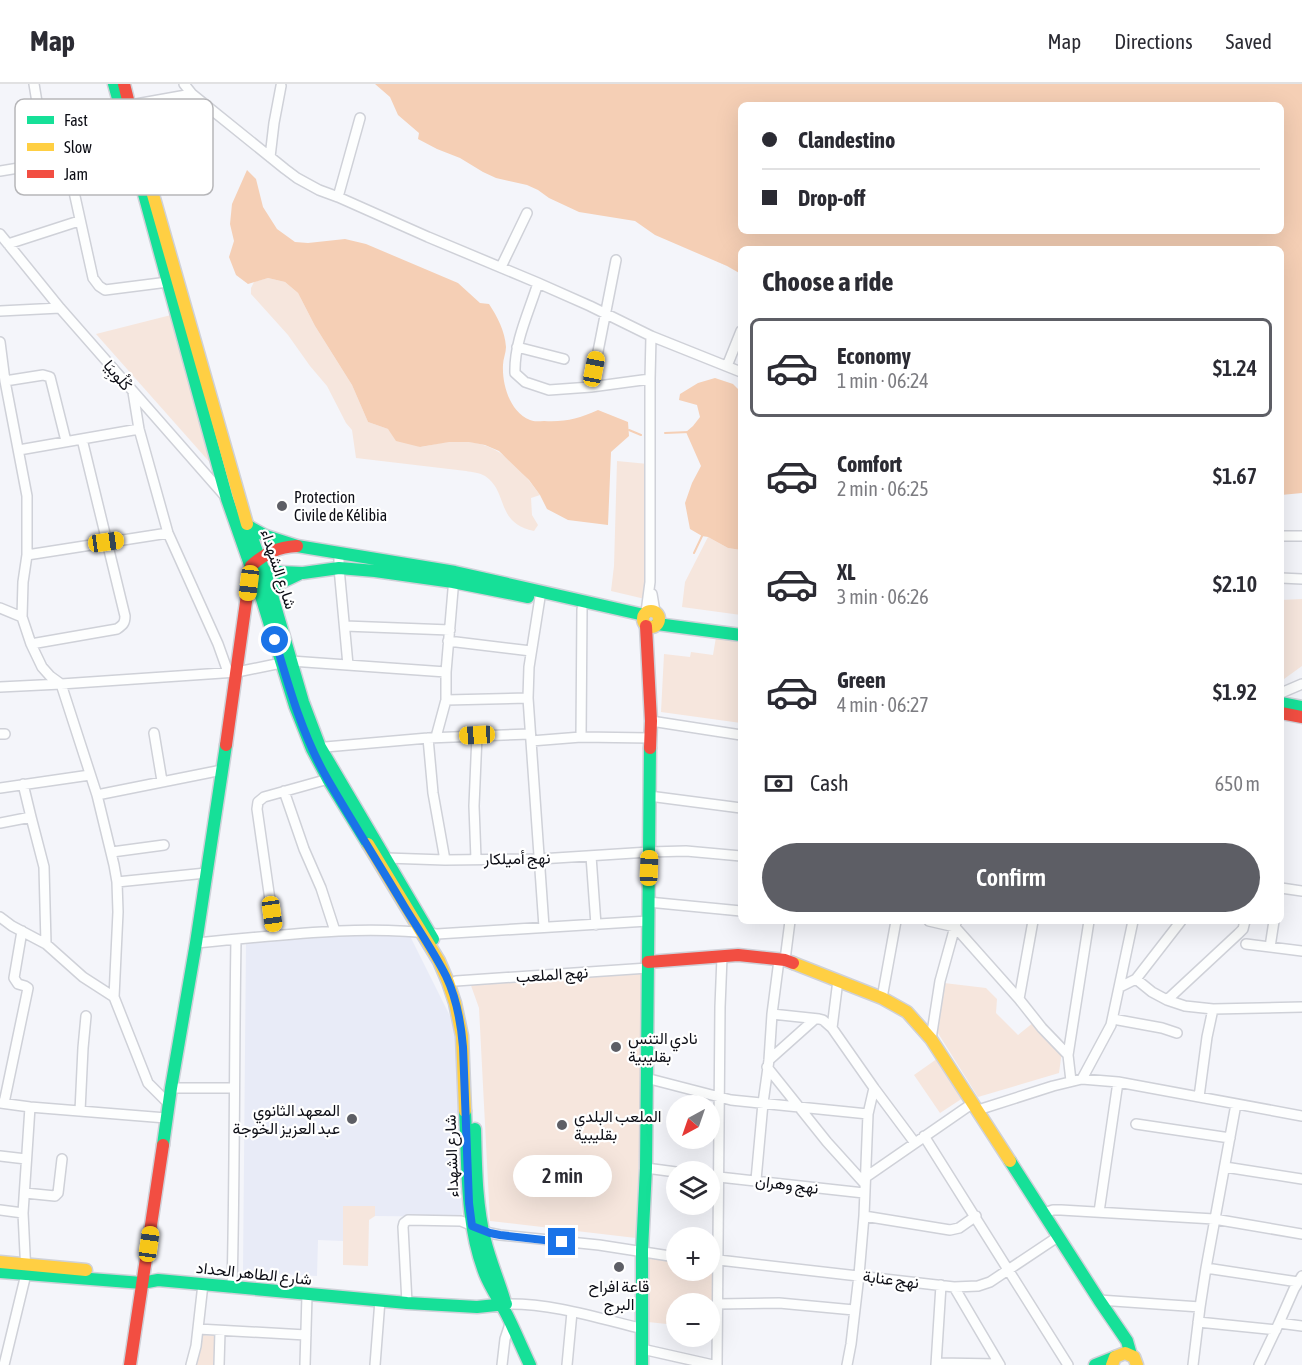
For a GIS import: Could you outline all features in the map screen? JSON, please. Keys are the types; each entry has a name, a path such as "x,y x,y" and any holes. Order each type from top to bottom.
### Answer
{"street":[{"path":"34,84 36,99"},
{"name":"شارع الشهداء","path":"114,84 122,99"},
{"name":"شارع الشهداء","path":"124,84 125,99"},
{"path":"184,84 198,99"},
{"path":"270,157 281,86"},
{"path":"164,99 192,94"},
{"path":"213,111 297,178 319,190 538,283 651,336 738,371"},
{"path":"338,197 360,118"},
{"path":"0,171 15,168"},
{"path":"74,195 93,278 99,286 105,290 168,282"},
{"name":"شارع الشهداء","path":"147,195 168,282 227,499 272,596 286,661"},
{"name":"شارع الشهداء","path":"150,195 248,526 257,567 292,681 295,706 332,778 456,981 463,1013 469,1203 477,1228 475,1244 483,1266 530,1365"},
{"path":"501,267 527,213"},
{"path":"8,244 79,221"},
{"name":"كْلُوبِيَا","path":"0,234 133,392 227,499 242,510"},
{"path":"591,387 616,260"},
{"path":"538,283 514,360 515,373 525,382 549,390 650,379"},
{"path":"0,311 60,308"},
{"path":"642,1365 651,721 648,657 651,619 651,336"},
{"path":"727,366 738,338"},
{"path":"0,342 1,367 27,496 27,555 23,582 22,617 42,667 61,684 97,795 112,852 117,882 118,912 114,998 148,1083 169,1104"},
{"path":"517,347 564,359"},
{"path":"5,381 43,375 50,377 66,441"},
{"path":"133,392 138,429 168,533 232,672"},
{"path":"19,450 138,429"},
{"path":"31,644 123,625 125,616 82,439"},
{"path":"248,526 266,536 297,546 651,619"},
{"path":"27,555 168,533"},
{"path":"1284,536 1302,536"},
{"path":"130,1365 166,1118 196,943 222,770 232,672 257,567 281,548 297,546"},
{"path":"339,554 348,665"},
{"path":"257,567 303,573 339,568 454,577"},
{"path":"272,596 276,585 303,573"},
{"path":"445,860 433,794 432,737 446,700 448,641 454,577"},
{"path":"1284,578 1302,579"},
{"path":"541,595 582,609 738,634"},
{"path":"541,595 531,651 528,698 544,927"},
{"path":"0,608 22,617"},
{"path":"581,737 582,609"},
{"path":"345,626 450,630"},
{"path":"722,630 738,629"},
{"path":"448,641 531,651"},
{"path":"0,687 232,672 286,661 446,672"},
{"path":"1284,692 1301,684"},
{"path":"1301,684 1298,695 1301,710"},
{"path":"446,700 528,698"},
{"path":"1284,704 1301,710"},
{"path":"1284,713 1301,710"},
{"path":"651,721 738,735"},
{"path":"154,733 162,781"},
{"path":"316,748 477,735 650,738"},
{"path":"476,859 474,806 477,735"},
{"path":"97,795 222,770"},
{"path":"0,788 90,775"},
{"path":"274,935 257,809 258,802 260,799 284,791 332,778"},
{"name":"شارع الشهداء","path":"332,778 386,858 463,1013"},
{"path":"23,784 44,867 46,944"},
{"path":"284,791 335,931"},
{"path":"649,796 738,808"},
{"path":"0,823 31,817"},
{"path":"112,852 164,845"},
{"name":"نهج أميلكار","path":"386,858 540,859 686,851 738,856"},
{"path":"591,856 597,925"},
{"path":"117,882 206,873"},
{"path":"1284,888 1302,891"},
{"path":"648,902 738,911"},
{"path":"1,918 46,944 83,977 114,998"},
{"path":"196,943 335,931 445,933 648,921"},
{"path":"756,1180 772,1014 789,924"},
{"path":"882,998 895,924"},
{"path":"931,1039 940,981 956,924"},
{"path":"956,924 1041,1029 1068,1055"},
{"path":"1019,999 1032,924"},
{"path":"1071,1081 1068,1055 1089,924"},
{"path":"1082,1079 1113,1019 1132,924"},
{"path":"1120,987 1136,979 1179,924"},
{"path":"1167,1000 1239,934 1244,924"},
{"path":"1270,947 1274,924"},
{"path":"22,931 14,978 18,984 27,988 27,993 2,1103 166,1118"},
{"path":"232,1288 236,1137 234,1088 236,940"},
{"path":"1246,944 1302,951"},
{"path":"648,965 738,955 782,960 882,998 907,1012 931,1039 976,1106 1127,1341 1136,1362"},
{"path":"720,1095 722,957"},
{"name":"نهج الملعب","path":"456,981 648,965"},
{"path":"1136,979 1152,992 1176,1004 1213,1009 1302,1007"},
{"path":"832,1028 838,981"},
{"path":"1199,1097 1213,1009"},
{"path":"772,1014 824,1020 915,1143"},
{"path":"80,1111 86,1016"},
{"path":"768,1063 815,1019"},
{"path":"1113,1019 1177,1033"},
{"path":"768,1063 827,1142 865,1185"},
{"path":"646,1077 709,1095"},
{"path":"865,1185 924,1136 976,1106 1082,1079 1118,1082 1302,1116"},
{"path":"1099,1212 1118,1082"},
{"path":"171,1088 234,1088"},
{"path":"847,1365 864,1216 868,1114 874,1088"},
{"path":"720,1098 868,1114"},
{"path":"1193,1365 1214,1219 1236,1104"},
{"path":"4,1365 26,1269 23,1213 30,1107"},
{"path":"1136,1124 1230,1138"},
{"path":"924,1136 1068,1365"},
{"path":"0,1156 26,1159"},
{"path":"25,1194 55,1196 58,1193 62,1159"},
{"path":"1225,1167 1302,1179"},
{"path":"646,1168 666,1171"},
{"name":"نهج وهران","path":"720,1177 865,1185"},
{"path":"0,1210 23,1213"},
{"path":"1044,1213 1061,1210 1214,1219 1302,1234"},
{"path":"864,1216 950,1230 959,1228 976,1216"},
{"path":"407,1303 404,1223 408,1220 461,1221 500,1235 642,1250 666,1255"},
{"name":"نهج عنابة","path":"720,1261 954,1287 985,1285 1059,1236"},
{"path":"0,1262 26,1269"},
{"path":"1206,1268 1300,1279 1259,1365"},
{"name":"شارع الطاهر الحداد","path":"0,1272 26,1269 505,1311"},
{"path":"191,1365 203,1284"},
{"path":"941,1285 936,1364 1000,1364"},
{"path":"954,1287 1000,1364"},
{"path":"305,1365 307,1294"},
{"path":"375,1365 380,1300"},
{"path":"1099,1300 1200,1307"},
{"path":"720,1304 779,1303 854,1310"},
{"path":"502,1365 505,1311 525,1305 573,1312 643,1329"},
{"path":"567,1365 573,1312"},
{"path":"1198,1322 1278,1327 1302,1326"},
{"path":"198,1329 306,1335"},
{"path":"1115,1359 1118,1329"},
{"path":"219,1365 220,1331"},
{"path":"642,1349 715,1365 716,1347"},
{"path":"1095,1365 1115,1359 1125,1353 1136,1362"}],"shaded area":[{"path":"375,84 1302,84 1302,493 1284,495 1284,246 738,246 738,272 655,235 635,221 579,212 527,185 496,178 483,172 460,158 418,139 419,133 398,115 390,97"},
{"path":"247,170 256,179 263,207 277,229 295,242 345,239 366,244 458,283 480,303 489,304 504,335 506,349 503,373 506,389 512,404 523,416 533,421 559,421 578,418 598,410 628,422 629,436 611,452 608,525 568,520 547,509 529,480 499,451 469,442 449,442 420,447 396,441 388,429 368,422 352,385 315,326 298,293 285,282 268,278 248,284 236,275 229,257 234,241 230,224 232,204"},
{"path":"268,278 285,282 298,293 315,326 352,385 368,422 388,429 420,447 463,441 477,443 501,454 512,462 540,495 531,498 532,515 538,525 534,531 513,521 497,490 483,475 356,458 352,430 327,386 288,335 251,294 254,282"},
{"path":"175,314 221,475 96,334"},
{"path":"715,378 733,384 738,389 738,550 728,548 690,529 685,503 701,466 686,432 700,417 697,405 679,400 680,394 698,383"},
{"path":"617,461 648,464 645,599 611,591 614,566"},
{"path":"708,537 728,548 738,550 738,615 682,607 685,582"},
{"path":"1302,599 1302,666 1284,679 1284,600"},
{"path":"716,637 738,641 738,723 661,712 664,654 690,657 691,652 713,655"},
{"name":"المعهد الثانوي عبد العزيز الخوجة","path":"406,928 458,1032 462,1217 375,1216 375,1206 343,1207 343,1241 318,1240 317,1276 243,1272 246,941"},
{"name":"الملعب البلدي بقليبية","path":"645,970 636,1238 490,1221 479,1008 469,980"},
{"path":"944,983 986,988 997,999 996,1013 1018,1035 1034,1022 1062,1051 1059,1073 978,1097 936,1030"},
{"path":"941,1056 966,1096 940,1113 914,1075"},
{"path":"343,1206 375,1206 375,1216 369,1220 368,1266 343,1265"},
{"path":"649,1253 666,1255 666,1281 713,1281 712,1293 666,1293 666,1324 648,1322"},
{"path":"203,1335 219,1336 218,1365 197,1365"}],"waterway":[{"path":"629,430 641,435"},
{"path":"665,433 689,432"},
{"path":"694,553 703,534"}],"traffic: fast":[{"path":"114,84 118,99"},
{"path":"144,195 227,499 261,596 295,706 312,749 368,844"},
{"path":"247,524 269,585 303,702 320,747 433,939"},
{"path":"248,526 266,536 297,546 455,572 644,615"},
{"path":"257,571 303,573 339,568 375,571 453,582 528,597"},
{"path":"272,596 276,585 299,574"},
{"path":"657,624 738,635"},
{"path":"1284,704 1302,707"},
{"path":"163,1145 226,745"},
{"path":"642,1365 650,748"},
{"path":"465,1111 471,1215 479,1255 487,1279 530,1365"},
{"path":"475,1129 477,1185 482,1226 489,1256 505,1302"},
{"path":"1010,1161 1127,1341 1131,1355"},
{"path":"0,1272 142,1283 158,1280 407,1303 477,1307 506,1304"},
{"path":"1095,1365 1115,1357"}],"traffic: slow":[{"path":"153,195 247,524"},
{"path":"651,611 657,613 659,619 657,625 651,627 645,625 643,619 645,613 651,611"},
{"path":"368,844 439,961 448,982 462,1036 465,1111"},
{"path":"793,963 882,998 907,1012 931,1039 1010,1161"},
{"path":"0,1262 86,1270"},
{"path":"1112,1365 1115,1357 1125,1353 1134,1357 1137,1365"}],"traffic: jam":[{"path":"124,84 128,99"},
{"path":"226,745 251,566 272,551 297,546"},
{"path":"646,626 651,721 650,748"},
{"path":"1284,714 1302,717"},
{"path":"648,962 738,955 785,960 793,963"},
{"path":"130,1365 163,1145"}],"place":[{"name":"Protection Civile de Kélibia","path":"282,506"},
{"name":"نادي التنس بقليبية","path":"616,1047"},
{"name":"المعهد الثانوي عبد العزيز الخوجة","path":"352,1119"},
{"name":"الملعب البلدي بقليبية","path":"562,1125"},
{"name":"قاعة افراح البرج","path":"619,1267"}],"route":[{"path":"275,640 295,706 317,760 438,961 454,996 461,1024 463,1047 469,1203 472,1226 500,1235 562,1242"}]}
